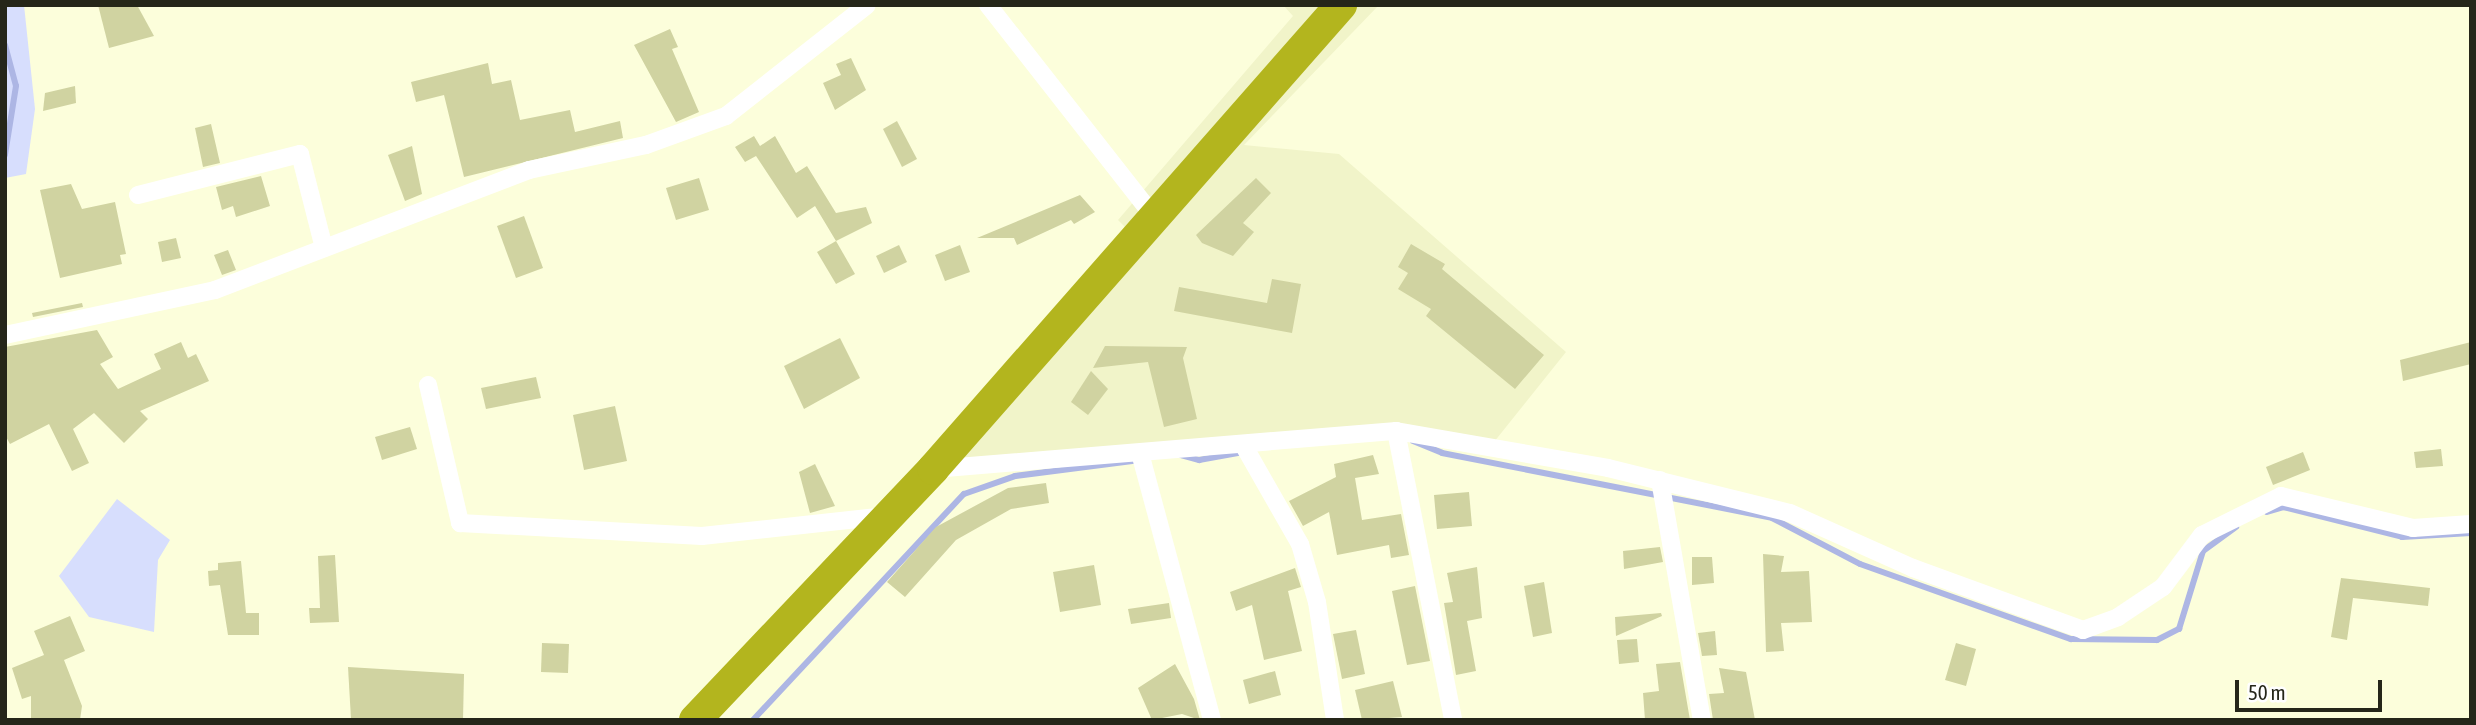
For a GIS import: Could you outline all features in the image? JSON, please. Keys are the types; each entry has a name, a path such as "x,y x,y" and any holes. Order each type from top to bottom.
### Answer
{"highway":[{"path":"695,720 885,516 933,469 1152,215 1341,5"}],"street":[{"path":"5,335 215,289 529,170 646,145 726,116 867,5"},
{"path":"988,5 1152,215"},
{"path":"138,195 300,154 324,248"},
{"path":"428,385 460,523 702,536 885,516"},
{"path":"933,469 1244,446 1396,431 1660,480 1790,513 1913,568 2083,630 2118,617 2163,587 2202,535 2281,496 2413,528 2471,524"},
{"path":"1396,431 1453,720"},
{"path":"1244,446 1300,544 1317,602 1335,720"},
{"path":"1140,453 1212,720"},
{"path":"1660,480 1702,720"}],"shaded area":[{"path":"5,5 24,5 35,109 26,174 5,178"},
{"path":"1283,5 1379,5 1244,145 1339,154 1566,352 1490,447 1440,435 925,463 1128,230 1118,220 1293,16"},
{"path":"117,499 170,540 158,560 154,632 89,617 59,576"}],"building":[{"path":"98,5 137,5 154,36 109,48"},
{"path":"670,29 678,47 672,49 699,112 676,122 634,45"},
{"path":"851,58 866,90 835,110 823,83 841,75 836,64"},
{"path":"488,63 492,84 511,80 520,120 570,110 575,132 620,121 623,138 464,177 444,95 416,102 411,82"},
{"path":"75,86 76,103 43,111 45,93"},
{"path":"897,121 917,159 902,167 883,129"},
{"path":"211,124 220,163 203,167 195,128"},
{"path":"754,136 760,146 775,136 796,173 807,166 836,213 866,207 872,223 836,241 815,206 797,218 756,156 745,162 735,147"},
{"path":"412,146 422,194 405,201 388,155"},
{"path":"261,176 270,206 236,217 233,206 222,210 216,187"},
{"path":"699,178 709,210 676,220 666,188"},
{"path":"1256,178 1271,193 1243,223 1254,232 1233,256 1202,243 1196,235"},
{"path":"71,184 82,209 115,202 126,254 120,255 122,264 60,278 40,190"},
{"path":"1080,195 1095,212 1074,224 1071,220 1017,245 1014,238 977,238"},
{"path":"524,216 543,268 516,278 497,226"},
{"path":"176,238 181,258 162,262 158,242"},
{"path":"836,241 855,274 836,284 817,252"},
{"path":"1411,244 1445,264 1442,269 1544,355 1515,389 1426,316 1431,309 1398,289 1408,273 1398,267"},
{"path":"899,245 907,262 884,273 876,256"},
{"path":"960,245 970,272 945,281 935,255"},
{"path":"228,250 236,270 222,275 214,255"},
{"path":"1272,279 1301,284 1292,333 1174,311 1179,287 1267,303"},
{"path":"82,303 83,307 33,317 32,313"},
{"path":"97,330 113,357 100,364 118,389 161,369 154,354 181,342 188,358 196,354 209,381 140,411 148,419 124,443 94,413 73,429 89,463 72,471 49,424 10,444 5,435 5,347"},
{"path":"840,338 860,378 804,409 784,366"},
{"path":"2471,342 2471,364 2403,381 2400,360"},
{"path":"1105,346 1187,347 1183,358 1197,419 1164,427 1148,362 1093,368"},
{"path":"1091,371 1108,389 1088,415 1071,402"},
{"path":"536,377 541,398 486,409 481,388"},
{"path":"615,406 627,461 584,470 573,415"},
{"path":"410,427 417,449 382,460 375,437"},
{"path":"2441,449 2443,466 2416,468 2414,452"},
{"path":"2303,452 2310,470 2273,485 2266,467"},
{"path":"1373,455 1379,474 1355,478 1362,520 1401,514 1409,555 1391,558 1389,545 1337,555 1329,512 1303,526 1289,501 1336,477 1334,464"},
{"path":"815,464 835,506 810,513 799,472"},
{"path":"1046,483 1049,503 1011,509 956,540 905,597 887,582 936,527 1008,488"},
{"path":"1469,492 1472,526 1437,529 1434,495"},
{"path":"1660,547 1663,562 1624,569 1623,551"},
{"path":"1763,554 1784,556 1781,572 1809,571 1812,622 1781,623 1784,651 1766,652"},
{"path":"335,555 339,622 310,623 309,608 320,608 318,556"},
{"path":"1692,557 1712,557 1714,583 1692,585"},
{"path":"241,561 246,613 259,613 259,635 228,635 220,585 209,586 208,571 218,570 218,563"},
{"path":"1094,565 1101,605 1060,612 1053,572"},
{"path":"1477,567 1482,618 1467,621 1476,671 1456,675 1444,603 1453,602 1447,573"},
{"path":"1295,568 1301,587 1288,591 1302,651 1264,660 1252,605 1236,611 1230,592"},
{"path":"2341,578 2430,588 2428,606 2353,598 2347,640 2331,637"},
{"path":"1544,582 1552,633 1533,637 1524,586"},
{"path":"1415,586 1430,661 1407,665 1392,591"},
{"path":"1169,603 1171,618 1131,624 1128,609"},
{"path":"1661,613 1662,616 1616,636 1615,617"},
{"path":"70,616 85,651 64,660 82,706 80,720 31,720 31,696 22,699 12,668 44,655 34,631"},
{"path":"1356,630 1365,674 1342,679 1333,634"},
{"path":"1715,631 1717,655 1702,656 1698,633"},
{"path":"1637,639 1639,662 1619,664 1617,640"},
{"path":"542,643 569,644 568,673 541,672"},
{"path":"1956,643 1976,649 1966,686 1945,680"},
{"path":"1680,662 1690,720 1645,720 1643,693 1659,691 1656,664"},
{"path":"1175,664 1194,699 1200,720 1182,714 1152,720 1138,688"},
{"path":"348,667 464,674 463,720 351,719"},
{"path":"1719,668 1746,672 1755,720 1713,720 1709,694 1724,693"},
{"path":"1275,671 1281,695 1249,704 1243,680"},
{"path":"1393,681 1402,717 1362,720 1355,690"}],"waterway":[{"path":"5,45 16,86 5,155"},
{"path":"1413,441 1442,453 1772,518 1860,564 2071,639 2157,640 2179,629 2203,551 2236,527"},
{"path":"1181,455 1199,460 1243,452"},
{"path":"753,720 964,494 1015,476 1140,460"},
{"path":"2267,512 2283,507 2402,537 2471,533"}]}
